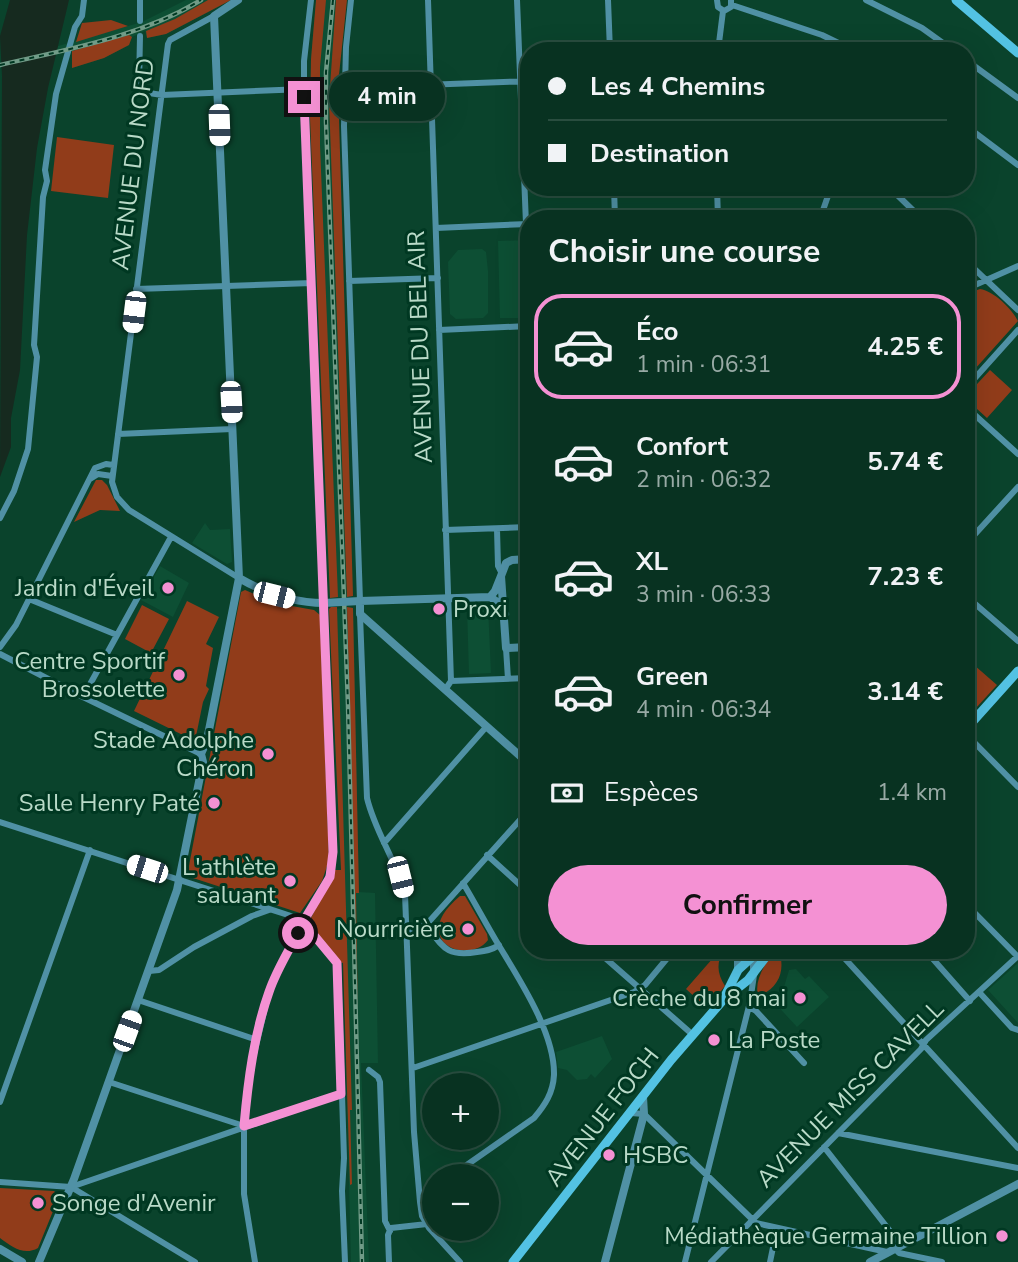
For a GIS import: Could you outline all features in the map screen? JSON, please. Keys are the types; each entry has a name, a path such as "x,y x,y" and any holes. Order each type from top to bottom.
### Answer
{"main road":[{"path":"956,0 967,4 1018,52"},
{"path":"975,721 1018,671"},
{"name":"AVENUE FOCH","path":"724,999 744,959"},
{"name":"AVENUE FOCH","path":"517,1261 693,1035 764,959"}],"street":[{"path":"0,518 14,491 28,449 37,357 34,345 43,197 47,181 45,170 61,73 75,27 82,16 84,0"},
{"path":"140,0 140,20"},
{"name":"AVENUE DU NORD","path":"112,476 170,40 239,0"},
{"path":"255,1262 244,1194 244,1126 257,1040 274,981 303,922 330,877 333,860 304,89 304,61 311,0"},
{"path":"351,0 344,88 367,798 376,827 400,877 405,894 422,1216"},
{"name":"AVENUE DU BEL AIR","path":"428,0 451,681"},
{"path":"517,0 521,42"},
{"path":"608,0 610,42"},
{"path":"715,0 718,8 723,10 729,9 731,2 836,42"},
{"path":"866,0 922,27 942,42"},
{"path":"719,42 723,10"},
{"path":"39,1262 71,1187 180,880 203,762 201,754 207,740 239,578 214,16"},
{"path":"140,36 139,85 149,93 162,95 304,89"},
{"path":"975,67 1018,98"},
{"path":"344,88 520,81"},
{"path":"975,133 1018,164"},
{"path":"899,196 913,210"},
{"path":"436,228 520,224"},
{"path":"975,285 1018,266"},
{"path":"975,270 1018,310"},
{"path":"349,281 438,278"},
{"path":"136,289 312,283"},
{"path":"439,330 520,326"},
{"path":"975,378 1018,330"},
{"path":"975,415 1018,454"},
{"path":"118,434 232,429"},
{"path":"0,647 16,625 95,468 106,464 113,465"},
{"path":"88,480 98,474 112,476 117,497 123,505 239,578 274,595 324,603 490,597 505,614"},
{"path":"975,534 1018,487"},
{"path":"445,530 520,528"},
{"path":"497,529 508,679"},
{"path":"83,697 171,537"},
{"path":"490,597 506,563 520,560"},
{"path":"29,599 117,635"},
{"path":"975,604 1018,641"},
{"path":"360,614 520,756"},
{"path":"506,648 520,647"},
{"path":"0,654 201,754"},
{"path":"445,691 451,681 520,678"},
{"path":"384,843 487,726"},
{"path":"975,741 1018,787"},
{"path":"407,932 426,925 520,820"},
{"path":"0,822 303,922 337,963 345,1262"},
{"path":"0,1102 90,850"},
{"path":"487,855 520,885"},
{"path":"463,883 522,982 541,1025 554,1068 551,1092 545,1105 522,1129 469,1164"},
{"path":"149,971 159,970 194,947 252,916 271,910"},
{"path":"975,913 1018,957"},
{"path":"426,925 446,950 453,954 494,949 499,945"},
{"name":"AVENUE MISS CAVELL","path":"711,1262 923,1045 1018,957"},
{"path":"606,959 693,1035"},
{"path":"413,1068 639,990 666,959"},
{"path":"737,959 736,973 741,986 748,993 750,1004 804,1063"},
{"path":"685,1262 750,1004 754,973 750,959"},
{"path":"845,959 1018,1148"},
{"path":"933,959 970,1001"},
{"path":"979,992 1012,1028 1018,1030"},
{"path":"138,1000 257,1040"},
{"path":"369,1070 380,1082 385,1220 392,1228 389,1262"},
{"path":"109,1082 244,1126"},
{"path":"0,1182 71,1187 341,1094"},
{"path":"605,1262 644,1114 643,1097"},
{"path":"631,1113 644,1114 756,1223 895,1249"},
{"path":"228,1122 230,1132"},
{"path":"838,1133 1018,1168"},
{"path":"824,1147 899,1253 942,1262"},
{"path":"870,1262 1018,1184"},
{"path":"71,1187 195,1262"},
{"path":"392,1228 422,1226"},
{"path":"770,1262 777,1228"},
{"path":"442,1241 460,1262"},
{"path":"0,1249 22,1262"}],"shaded area":[{"path":"10,0 69,0 37,148 27,235 20,370 11,418 11,447 0,477 0,36"},
{"path":"186,0 231,0 166,34 147,38 145,31 132,37 129,45 104,58 72,68 72,51 55,55 58,46 142,22"},
{"path":"208,0 231,0 166,34 147,38 146,31 175,19"},
{"path":"316,0 347,0 338,84 338,133 353,596 330,598 310,118"},
{"path":"316,0 326,0 320,67 320,145 338,597 330,598 310,118"},
{"path":"336,0 347,0 338,84 353,596 347,597 329,101"},
{"path":"111,20 128,26 76,42 82,23"},
{"path":"129,35 132,37 129,45 104,58 72,68 72,51"},
{"path":"57,137 114,145 108,198 51,191"},
{"path":"520,240 520,318 500,318 498,241"},
{"path":"482,249 486,252 488,271 488,313 483,318 456,319 450,314 448,262 458,250"},
{"path":"980,289 991,293 1012,311 1018,321 975,369 975,291"},
{"path":"990,370 1012,390 987,418 975,407 975,386"},
{"path":"96,480 102,480 107,485 120,511 100,510 74,522"},
{"path":"205,523 210,530 230,529 232,562 227,564 192,543"},
{"name":"Jardin d'Éveil","path":"160,566 189,583 173,617 141,600"},
{"name":"Stade Adolphe Chéron","path":"245,590 275,603 314,610 320,615 329,860 322,881 300,913 193,878 188,871 241,592"},
{"name":"Centre Sportif Brossolette","path":"187,601 219,617 206,644 213,648 206,686 209,689 203,702 195,741 134,711"},
{"path":"142,605 169,619 151,653 125,639"},
{"path":"488,606 491,673 469,674 467,607"},
{"path":"331,607 337,607 352,1110 350,1185 343,963 339,962 309,922 335,870 341,870"},
{"path":"347,607 353,608 359,893 356,893 358,1019"},
{"path":"353,608 359,892 375,893 378,1063 361,1063 369,1262 351,1262 331,609"},
{"path":"975,666 997,685 975,707"},
{"path":"460,896 465,896 488,940 479,947 468,950 447,945 440,937 439,926 445,912"},
{"path":"712,959 720,959 719,972 725,986 707,1008 686,989"},
{"path":"769,959 781,959 779,978 771,989 758,996 759,978"},
{"path":"1018,963 1018,1023 988,990"},
{"name":"Crèche du 8 mai","path":"796,969 805,979 809,976 829,997 797,1027 772,1000 784,987 789,970"},
{"path":"602,1036 612,1059 595,1078 591,1074 587,1079 577,1080 567,1070 558,1068 556,1052"},
{"path":"0,1188 54,1191 57,1194 58,1199 38,1248 23,1251 0,1238"}],"railway":[{"path":"0,65 129,33 154,24 201,0"},
{"path":"333,0 326,72 326,122 348,705 362,1262"}],"place":[{"name":"Jardin d'Éveil","path":"168,588"},
{"name":"Proxi","path":"439,609"},
{"name":"Centre Sportif Brossolette","path":"179,675"},
{"name":"Stade Adolphe Chéron","path":"268,754"},
{"name":"Salle Henry Paté","path":"214,803"},
{"name":"L'athlète saluant","path":"290,881"},
{"name":"Nourricière","path":"468,929"},
{"name":"Crèche du 8 mai","path":"800,998"},
{"name":"La Poste","path":"714,1040"},
{"name":"HSBC","path":"609,1155"},
{"name":"Songe d'Avenir","path":"38,1203"},
{"name":"Médiathèque Germaine Tillion","path":"1002,1236"}],"route":[{"path":"298,933 278,970 266,1003 251,1067 244,1126 341,1094 337,963 303,922 330,877 333,852 304,97"}]}
